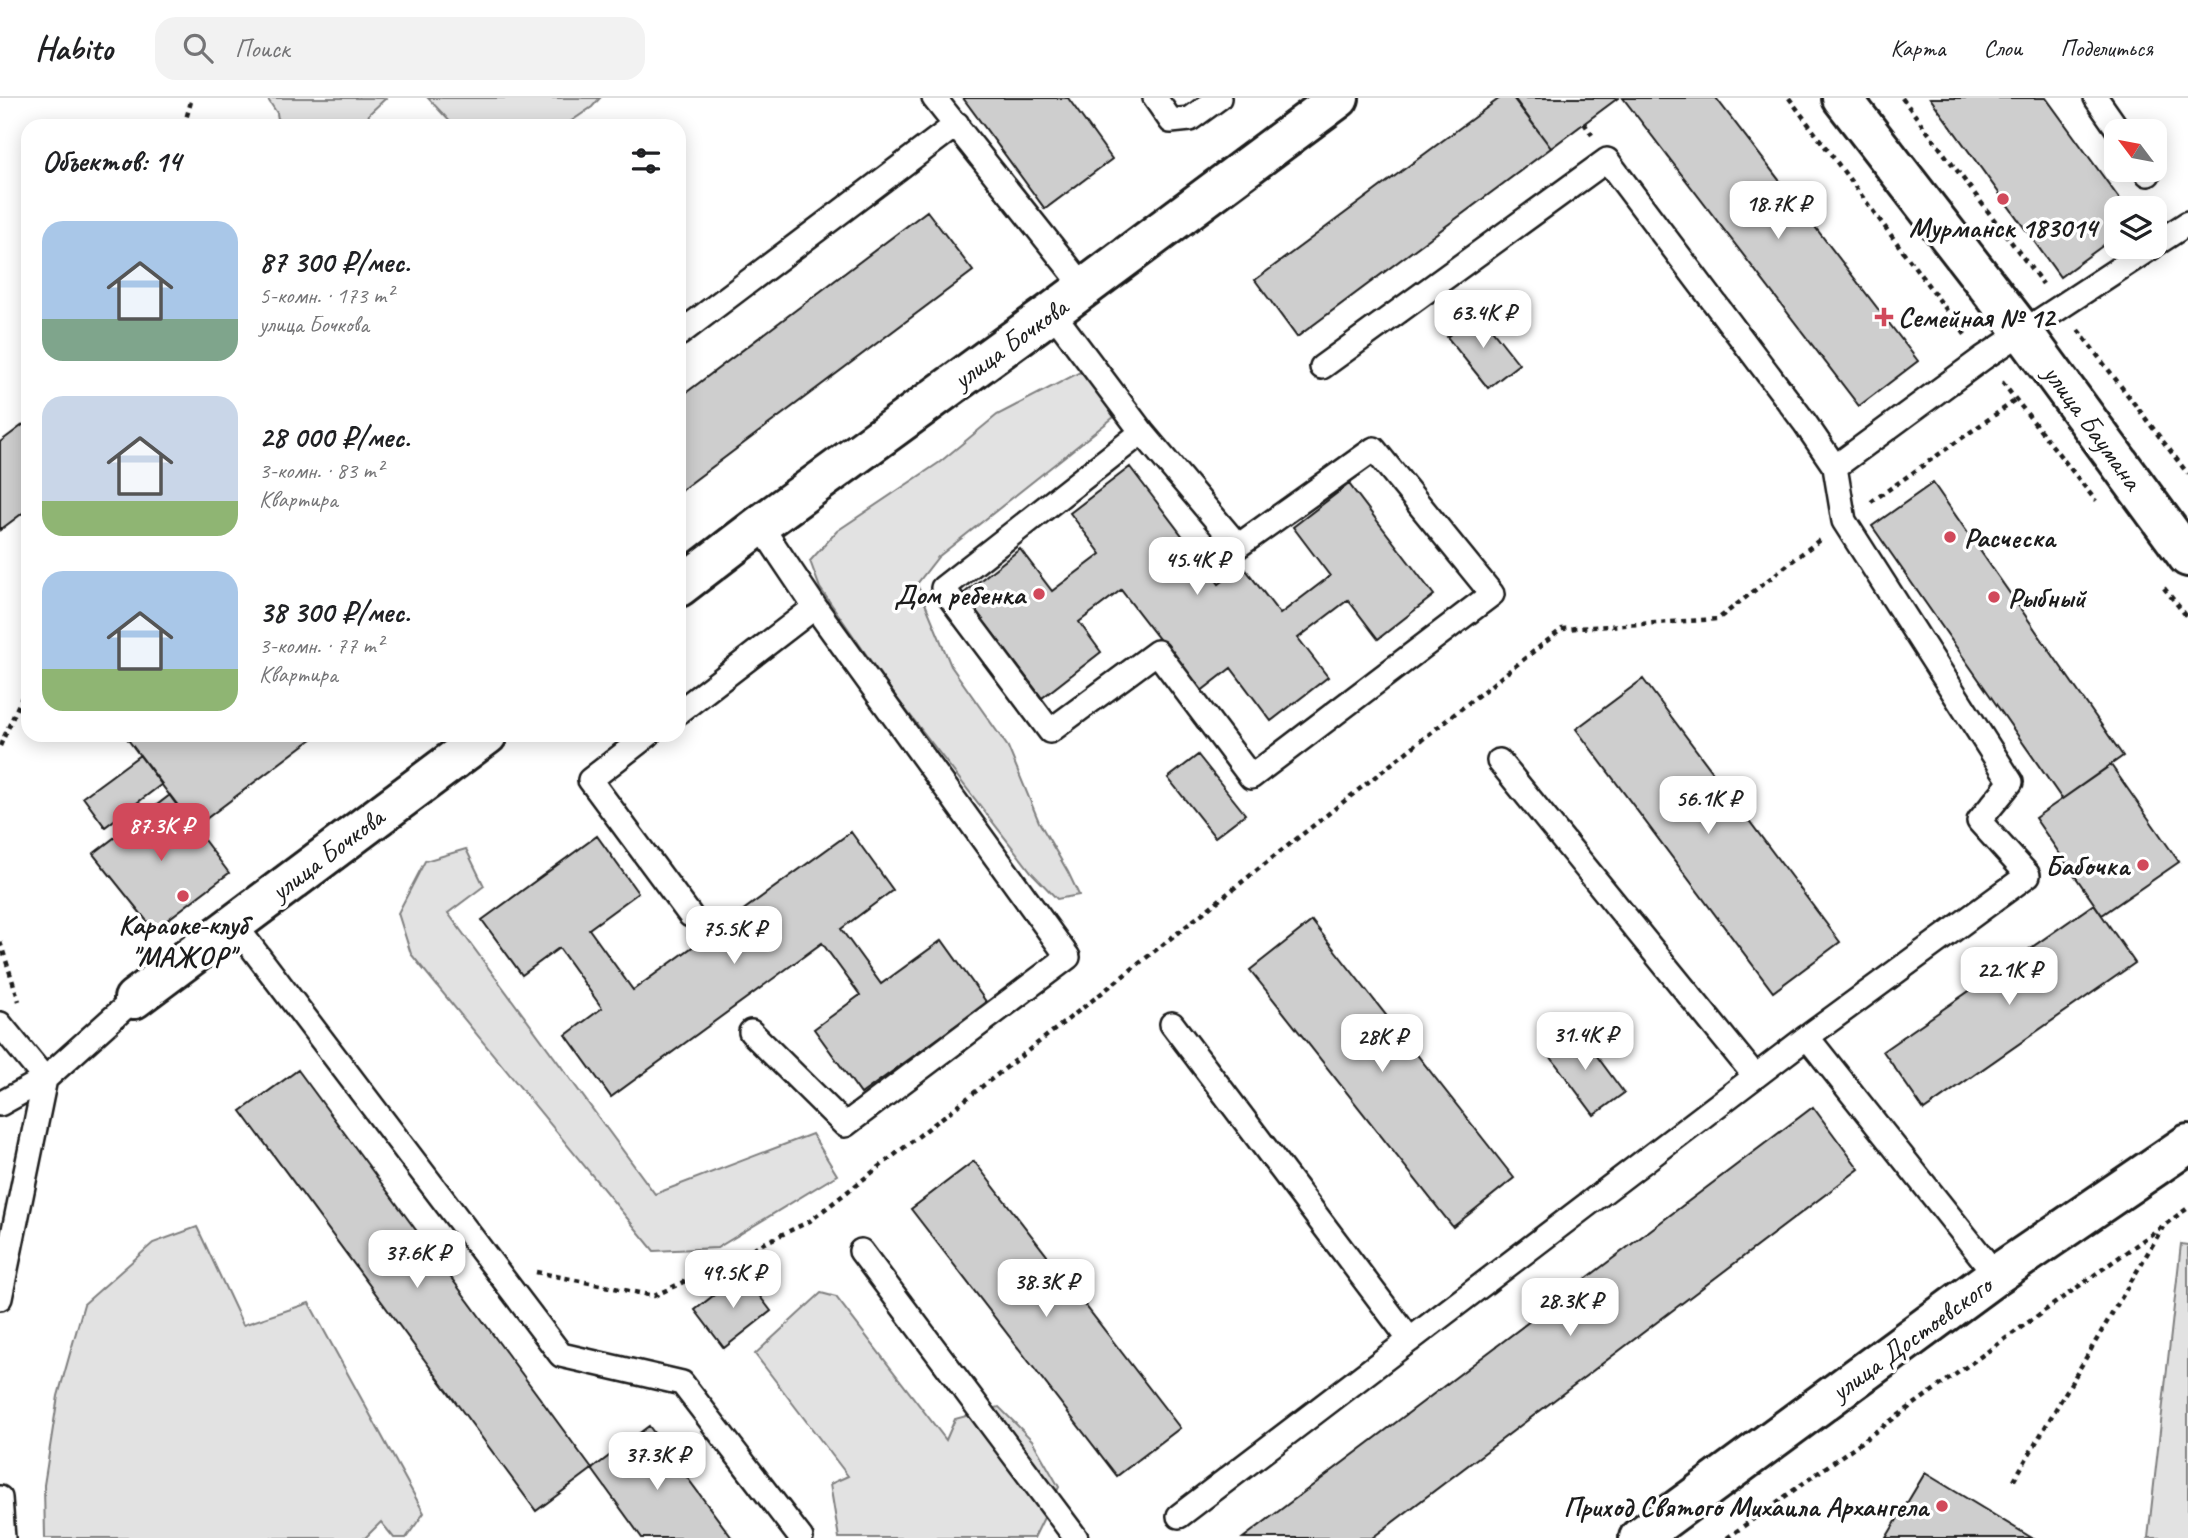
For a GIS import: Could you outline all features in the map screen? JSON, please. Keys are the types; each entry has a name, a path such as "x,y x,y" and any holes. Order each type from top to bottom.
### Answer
{"street":[{"name":"улица Бочкова","path":"686,582 1339,98"},
{"name":"улица Баумана","path":"1842,98 2023,332 2188,557"},
{"name":"улица Бочкова","path":"134,999 478,742"},
{"name":"улица Достоевского","path":"1639,1538 1996,1275 2188,1144"}],"lane":[{"path":"934,98 1085,288"},
{"path":"1155,98 1171,121 1190,119 1219,98"},
{"path":"2096,98 2111,119"},
{"path":"686,329 957,124"},
{"path":"1179,1516 1755,1076 2028,874 1979,821 2011,782 1844,521 1835,467 1805,423 1607,160 1322,367"},
{"path":"2167,237 2188,223"},
{"path":"1835,467 1983,358 2133,259"},
{"path":"1052,312 1142,432 1238,546 1374,449 1492,594 1251,777 1157,652 1050,731 943,589 1142,432"},
{"path":"751,1032 845,1125 1068,957 815,607 760,525"},
{"path":"686,707 815,607"},
{"path":"640,742 590,780 690,915"},
{"path":"1499,761 1755,1076"},
{"path":"234,924 561,1356 682,1383 800,1538"},
{"path":"0,1104 45,1079 134,999"},
{"path":"0,1024 45,1079"},
{"path":"1172,1024 1410,1340"},
{"path":"1807,1037 1996,1275"},
{"path":"0,1298 45,1079"},
{"path":"860,1251 1076,1538"},
{"path":"0,1499 3,1538"}],"path":[{"path":"186,119 192,98"},
{"path":"491,1262 654,1296 810,1221 1562,629 1718,619 1844,521 2016,400"},
{"path":"0,746 21,700"},
{"path":"1727,1538 2188,1208"},
{"path":"2014,1480 2165,1224"}],"shaded area":[{"path":"267,98 386,98 369,114 368,119 278,119"},
{"path":"428,98 600,98 574,119 448,119"},
{"path":"1084,370 1114,417 938,557 917,584 951,666 1008,747 1039,822 1079,895 1057,899 1032,873 893,693 820,588 810,561 837,531 940,462 997,415"},
{"path":"466,849 484,886 448,913 655,1194 812,1134 837,1175 717,1248 654,1251 411,954 398,913 425,861"},
{"path":"197,1227 243,1325 309,1303 424,1513 406,1538 394,1538 381,1522 365,1538 45,1538 44,1485 58,1396 84,1304 153,1243"},
{"path":"2181,1244 2188,1245 2188,1538 2148,1538"},
{"path":"821,1293 836,1297 946,1440 955,1419 999,1407 1032,1440 1059,1487 1034,1538 839,1538 830,1484 848,1476 755,1354"}],"building":[{"path":"963,98 1068,98 1112,159 1045,209"},
{"path":"1500,98 1513,98 1551,148 1297,337 1255,280"},
{"path":"1514,98 1618,98 1551,148"},
{"path":"1623,98 1716,98 1918,361 1859,406"},
{"path":"1930,98 2046,98 2104,178 2104,182 2107,182 2117,196 2104,196 2104,245 2060,277"},
{"path":"927,211 973,271 686,487 686,393"},
{"path":"1478,312 1519,364 1488,388 1447,337"},
{"path":"21,426 21,514 0,530 0,442"},
{"name":"Дом ребенка","path":"1130,467 1219,584 1243,566 1280,614 1330,576 1293,527 1349,484 1434,595 1378,639 1348,600 1298,638 1328,677 1271,721 1231,668 1200,692 1121,590 1079,622 1101,652 1042,698 963,594 1020,549 1052,591 1101,554 1070,513"},
{"path":"1933,483 2123,756 2062,799 1872,526"},
{"path":"1643,679 1840,942 1773,992 1576,729"},
{"path":"130,742 308,742 194,828"},
{"path":"140,755 162,784 105,827 83,797"},
{"path":"1198,755 1245,814 1215,837 1168,778"},
{"path":"2111,765 2179,862 2102,915 2035,818"},
{"path":"170,795 229,873 154,930 93,854"},
{"path":"851,832 893,890 841,929 881,984 942,940 987,1003 861,1094 814,1029 860,995 822,943 611,1097 566,1035 602,1008 559,948 522,975 482,920 597,836 638,893 589,929 633,990"},
{"path":"2094,904 2135,963 1924,1110 1883,1051"},
{"path":"1312,921 1514,1178 1453,1227 1250,970"},
{"path":"1577,1029 1624,1093 1594,1115 1547,1052"},
{"path":"298,1070 592,1469 536,1511 241,1111"},
{"path":"1813,1107 1859,1169 1372,1538 1243,1538"},
{"path":"974,1161 1180,1428 1117,1476 911,1209"},
{"path":"742,1273 771,1311 724,1348 695,1310"},
{"path":"649,1426 732,1538 642,1538 592,1469"},
{"name":"Приход Святого Михаила Архангела","path":"1925,1473 2032,1538 1886,1538"}],"place":[{"name":"Мурманск 183014","path":"2003,199"},
{"name":"Семейная № 12","path":"1884,317"},
{"name":"Расческа","path":"1950,537"},
{"name":"Дом ребенка","path":"1039,594"},
{"name":"Рыбный","path":"1994,597"},
{"name":"Бабочка","path":"2143,865"},
{"name":"Караоке-клуб \"МАЖОР\"","path":"183,896"},
{"name":"Приход Святого Михаила Архангела","path":"1942,1506"}]}
